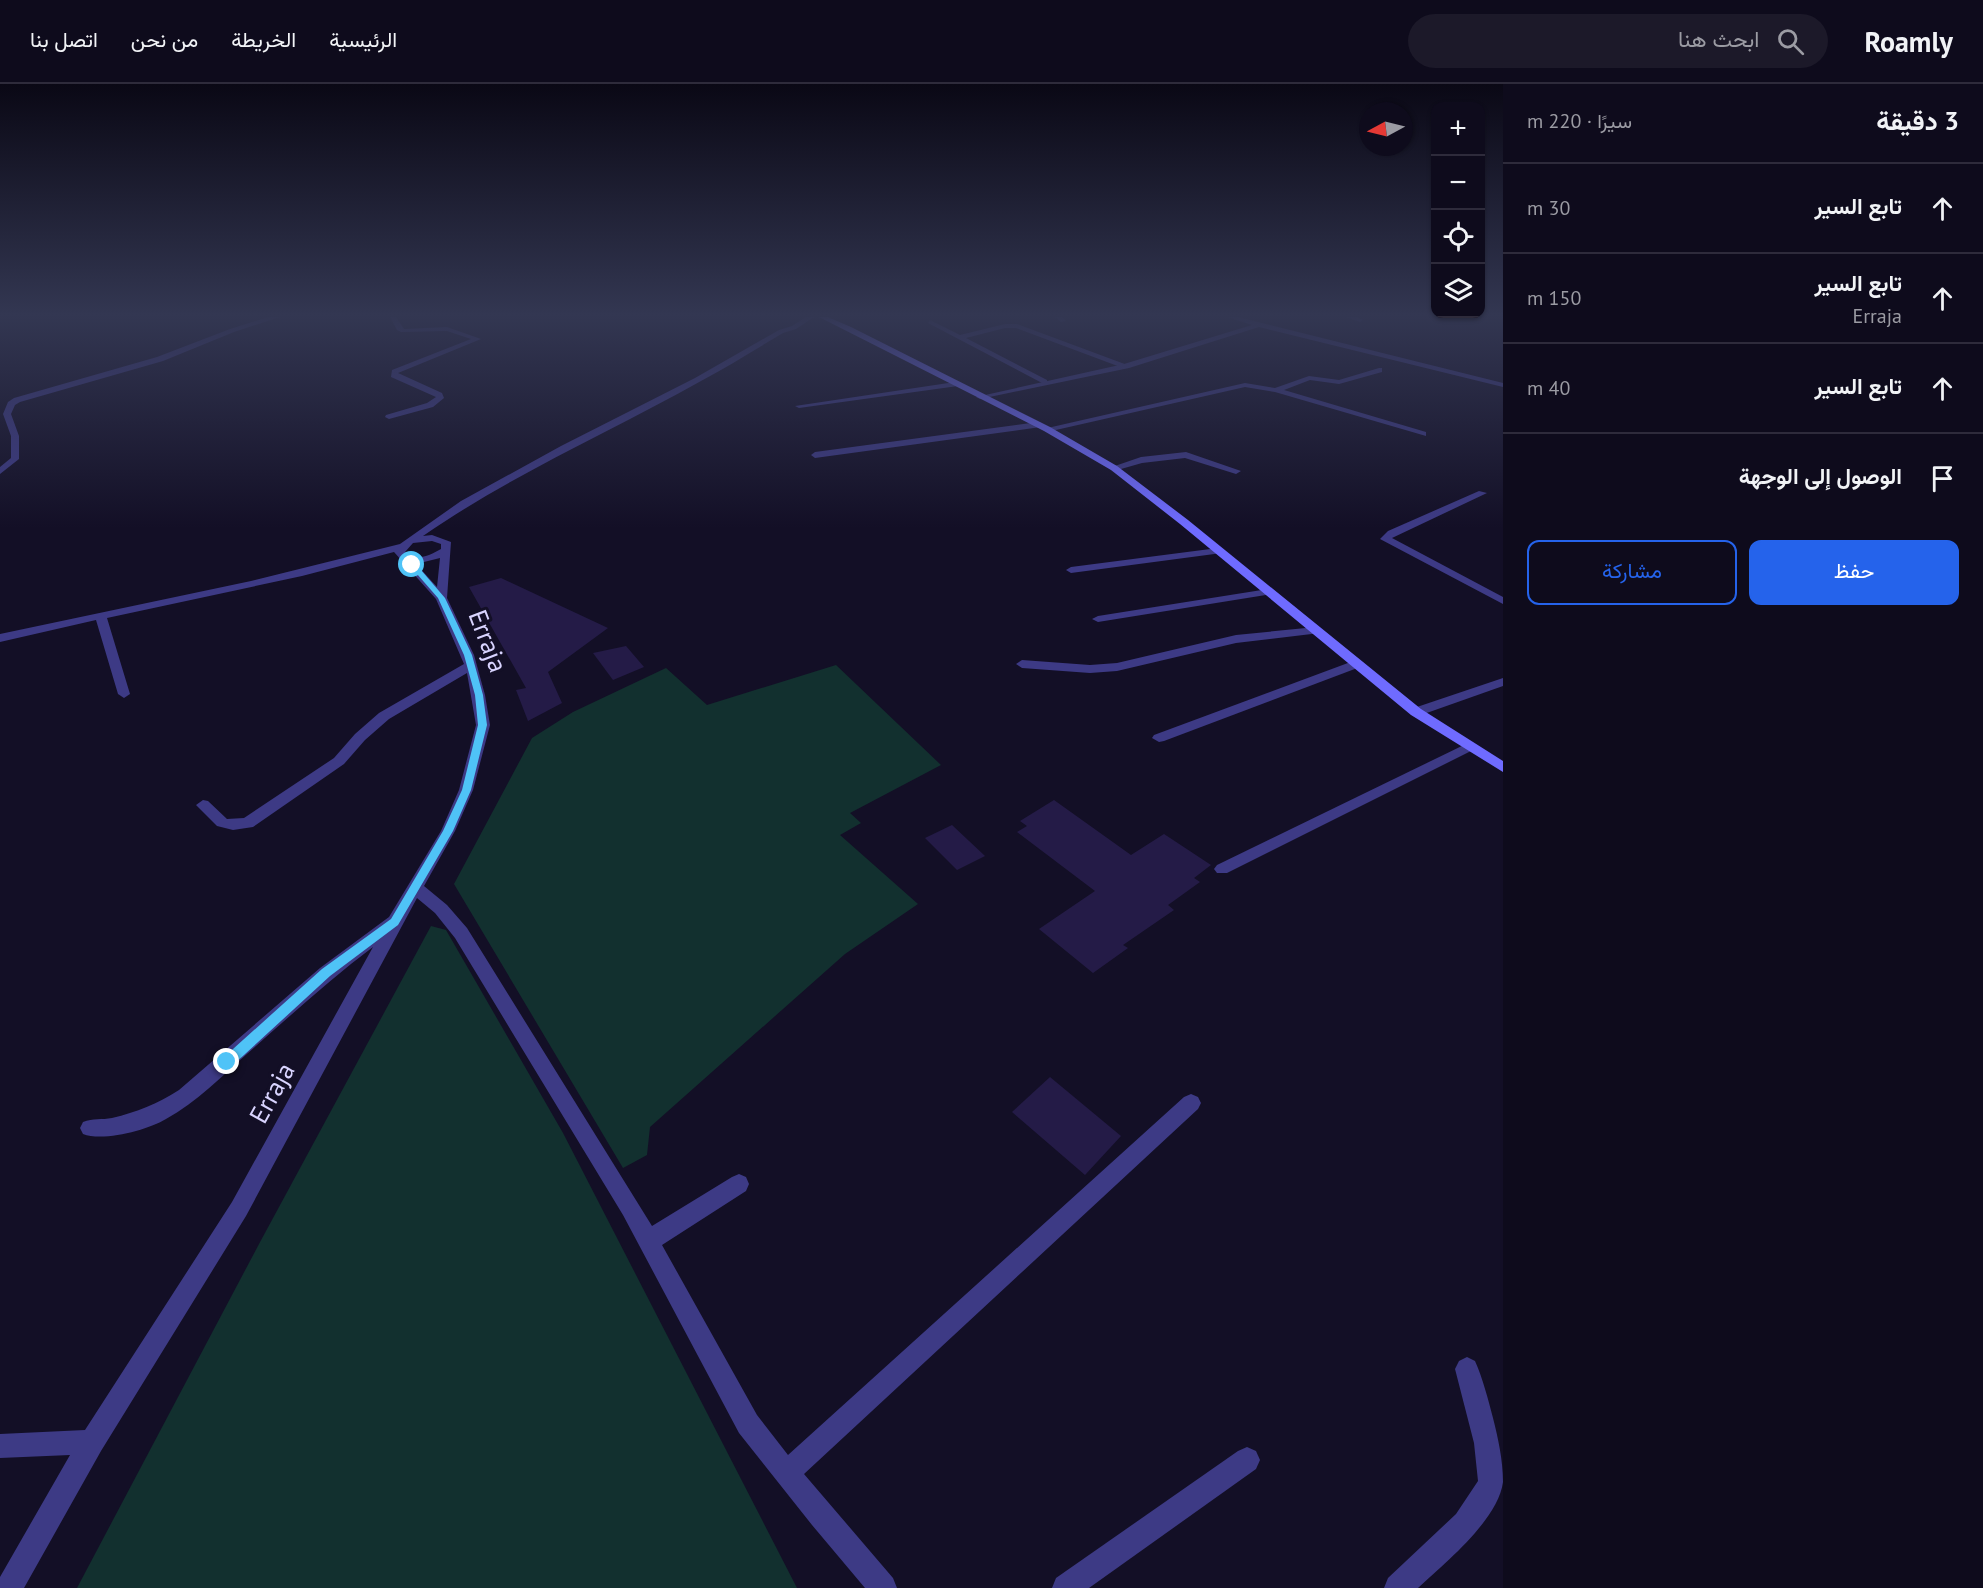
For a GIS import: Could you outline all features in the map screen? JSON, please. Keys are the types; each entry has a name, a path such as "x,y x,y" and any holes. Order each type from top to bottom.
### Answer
{"main road":[{"path":"961,387 1043,427 1114,468 1416,712 1503,767"}],"street":[{"path":"0,471 15,459 15,436 7,414 11,405 17,400 55,387"},
{"path":"389,417 430,405 440,398 439,395 421,387"},
{"path":"403,554 414,540 464,503 564,448 684,387"},
{"path":"799,406 932,387"},
{"path":"980,397 1022,387"},
{"path":"815,455 1043,427 1233,387"},
{"path":"1250,387 1276,390 1423,434"},
{"path":"1276,390 1284,387"},
{"path":"1114,468 1141,460 1186,455 1236,471"},
{"path":"1482,493 1392,533 1385,539 1503,601"},
{"path":"441,598 450,523 464,503"},
{"path":"414,540 432,538 446,546"},
{"path":"0,638 100,615 263,583 345,563 403,554 424,560 433,558 446,546"},
{"path":"1071,570 1218,551"},
{"path":"403,554 441,598"},
{"path":"1098,619 1268,592"},
{"name":"Erraja","path":"9,1588 92,1442 239,1209 395,922 448,831 466,790 483,725 479,695 468,655 441,598"},
{"path":"100,615 124,694"},
{"path":"1022,664 1090,669 1117,667 1236,639 1316,631"},
{"path":"1159,738 1356,664"},
{"path":"203,805 220,822 232,826 248,823 339,761 371,726 384,716 470,666"},
{"path":"1416,712 1503,682"},
{"path":"1222,869 1468,747"},
{"path":"416,888 441,909 461,933 648,1241 748,1424 786,1473 883,1588"},
{"path":"90,1128 109,1128 158,1114 186,1096 326,973 395,922"},
{"path":"786,1473 1191,1103"},
{"path":"648,1241 739,1184"},
{"path":"1398,1588 1477,1510 1491,1480 1488,1448 1467,1369"},
{"path":"0,1446 92,1442"},
{"path":"1066,1588 1247,1460"}],"green space":[{"path":"836,665 941,765 850,813 861,823 840,835 918,904 845,954 650,1127 647,1155 623,1168 454,884 532,738 573,712 666,668 707,705"},
{"path":"431,926 446,930 563,1133 797,1588 77,1588"}],"building":[{"path":"501,578 608,628 548,672 562,703 528,721 516,690 526,688 469,587"},
{"path":"626,646 644,667 613,680 593,653"},
{"path":"1054,800 1131,855 1164,834 1211,865 1194,878 1200,882 1168,905 1174,910 1123,945 1128,948 1093,973 1039,929 1095,891 1017,832 1027,826 1020,821"},
{"path":"952,825 985,856 957,870 925,838"},
{"path":"1050,1077 1121,1136 1085,1175 1012,1112"}],"route":[{"path":"227,1062 326,973 395,922 448,831 466,790 483,725 479,695 468,655 441,598 412,565"}]}
